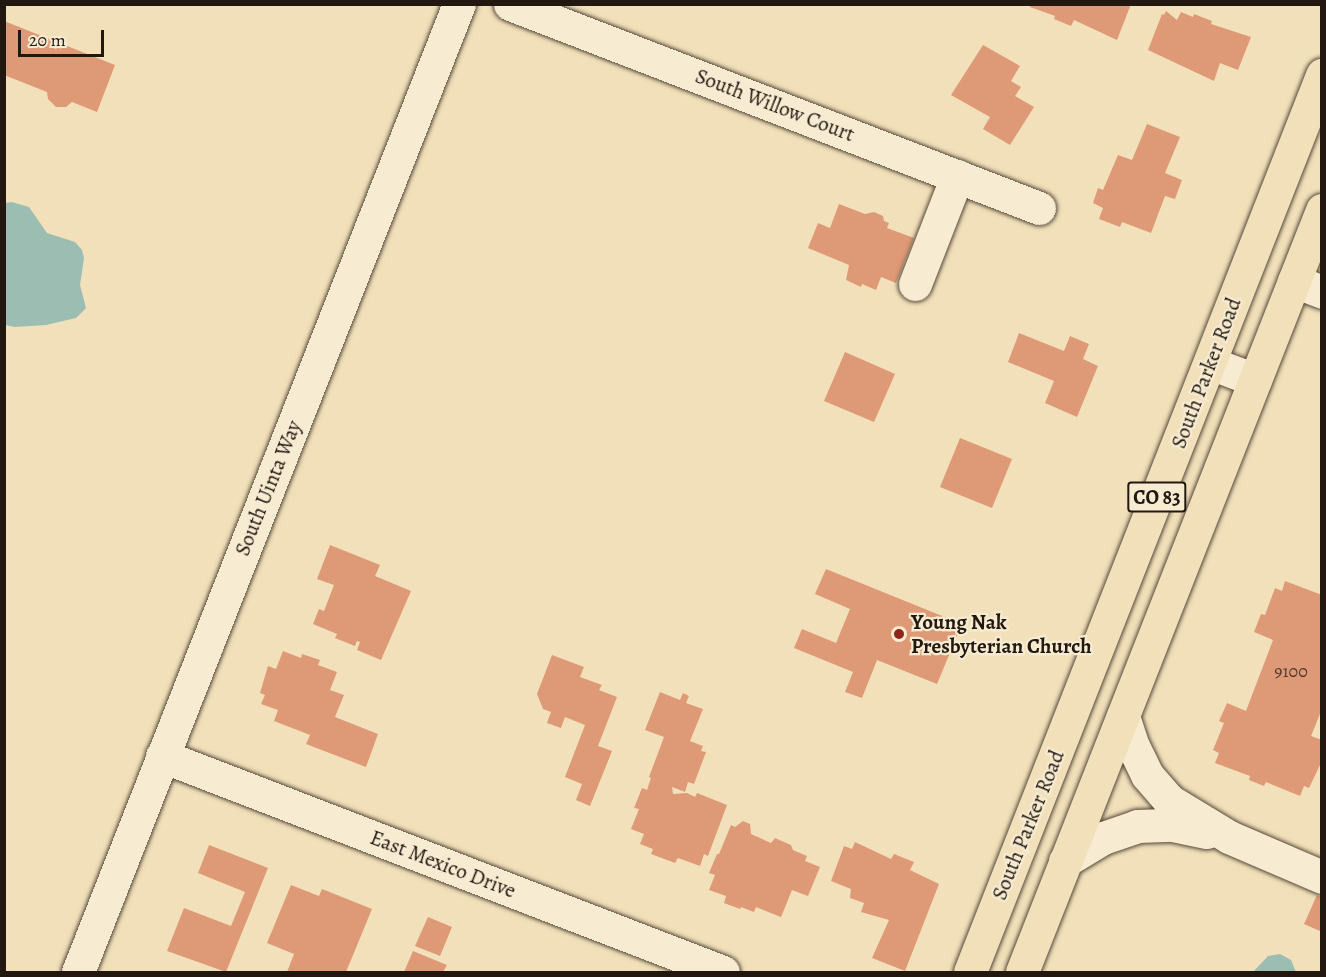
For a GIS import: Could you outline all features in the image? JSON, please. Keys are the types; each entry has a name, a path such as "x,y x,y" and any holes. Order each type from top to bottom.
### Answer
{"main road":[{"name":"South Parker Road","path":"970,972 1322,75"},
{"name":"CO 83","path":"1022,972 1255,380 1308,286 1322,210"}],"street":[{"name":"South Uinta Way","path":"78,972 459,4"},
{"name":"South Willow Court","path":"510,4 1040,208"},
{"path":"915,284 957,176"},
{"path":"1210,363 1255,380"},
{"path":"1123,716 1140,761 1157,789 1187,813 1229,837 1322,877"},
{"name":"East Mexico Drive","path":"162,756 723,972"},
{"path":"1065,861 1103,838 1143,825 1173,825 1229,837"}],"water":[{"path":"12,202 29,207 47,233 75,242 82,250 84,258 80,285 86,308 76,318 46,325 15,327 5,325 5,203"},
{"path":"1280,954 1291,960 1296,972 1253,972 1268,956"}],"building":[{"path":"1031,4 1131,4 1117,40 1074,20 1071,26 1054,19 1055,16 1030,7"},
{"path":"1166,11 1177,20 1181,12 1193,17 1194,14 1212,21 1211,24 1251,37 1238,70 1220,63 1214,81 1148,50 1162,14 1164,15"},
{"path":"4,21 115,65 97,112 72,102 66,107 56,107 48,99 47,92 4,75"},
{"path":"983,45 1020,66 1011,81 1021,87 1015,96 1034,107 1010,145 983,129 990,117 951,95"},
{"path":"1147,124 1180,137 1165,173 1182,180 1175,199 1165,196 1151,233 1122,222 1120,227 1099,219 1103,208 1093,203 1098,188 1103,190 1118,155 1132,160"},
{"path":"839,204 865,214 874,212 883,216 884,221 889,223 887,228 914,238 896,283 881,277 876,290 862,284 861,287 846,280 849,265 808,248 818,223 830,228"},
{"path":"1019,333 1064,351 1070,336 1089,344 1083,359 1098,366 1077,417 1045,403 1054,381 1008,362"},
{"path":"845,352 895,374 874,422 824,401"},
{"path":"960,438 1012,459 992,508 940,487"},
{"path":"330,545 380,565 375,576 411,591 381,660 357,650 360,642 357,641 355,646 335,638 337,634 313,624 319,609 324,611 334,585 317,579"},
{"name":"Young Nak Presbyterian Church","path":"826,569 962,624 937,684 877,660 862,698 845,692 853,672 794,648 802,629 836,643 850,609 815,594"},
{"path":"1285,581 1322,595 1322,709 1311,736 1322,740 1322,761 1309,788 1304,786 1300,796 1266,782 1264,786 1249,780 1250,776 1215,763 1219,753 1213,750 1224,723 1219,721 1227,703 1246,711 1273,640 1254,632 1261,614 1265,615 1275,588 1282,591"},
{"path":"283,651 301,658 302,654 320,660 318,665 337,672 330,690 344,695 335,717 378,734 366,767 306,744 310,735 274,721 278,710 261,704 265,695 260,693 268,666 276,669"},
{"path":"552,655 584,667 580,677 602,685 599,690 617,697 598,746 612,751 590,806 576,800 582,784 565,777 585,725 565,717 561,728 547,723 551,712 543,709 537,694"},
{"path":"660,692 680,700 683,693 689,696 686,703 703,709 690,741 703,746 701,751 706,752 694,784 688,782 685,792 672,787 673,794 687,793 695,797 697,793 727,805 708,856 704,854 700,866 678,858 675,863 651,854 653,849 640,844 644,834 631,829 639,809 634,808 642,788 647,790 651,778 649,777 664,737 645,730"},
{"path":"743,821 750,824 751,834 771,843 775,838 791,845 793,850 807,856 805,861 820,867 808,896 792,890 781,917 756,907 754,912 724,903 726,896 709,890 715,875 709,873 731,825 735,827"},
{"path":"855,842 891,859 894,854 914,862 910,870 939,884 905,971 872,958 889,920 861,912 864,903 850,898 851,889 831,881 844,846 852,849"},
{"path":"209,845 268,868 226,972 167,951 184,908 231,926 245,892 198,873"},
{"path":"291,885 319,896 322,889 372,909 346,972 287,972 294,954 267,943"},
{"path":"1317,895 1322,898 1322,932 1304,924"},
{"path":"428,917 452,927 440,956 415,946"},
{"path":"413,951 447,965 443,972 404,972"}],"place":[{"name":"Young Nak Presbyterian Church","path":"899,634"}]}
